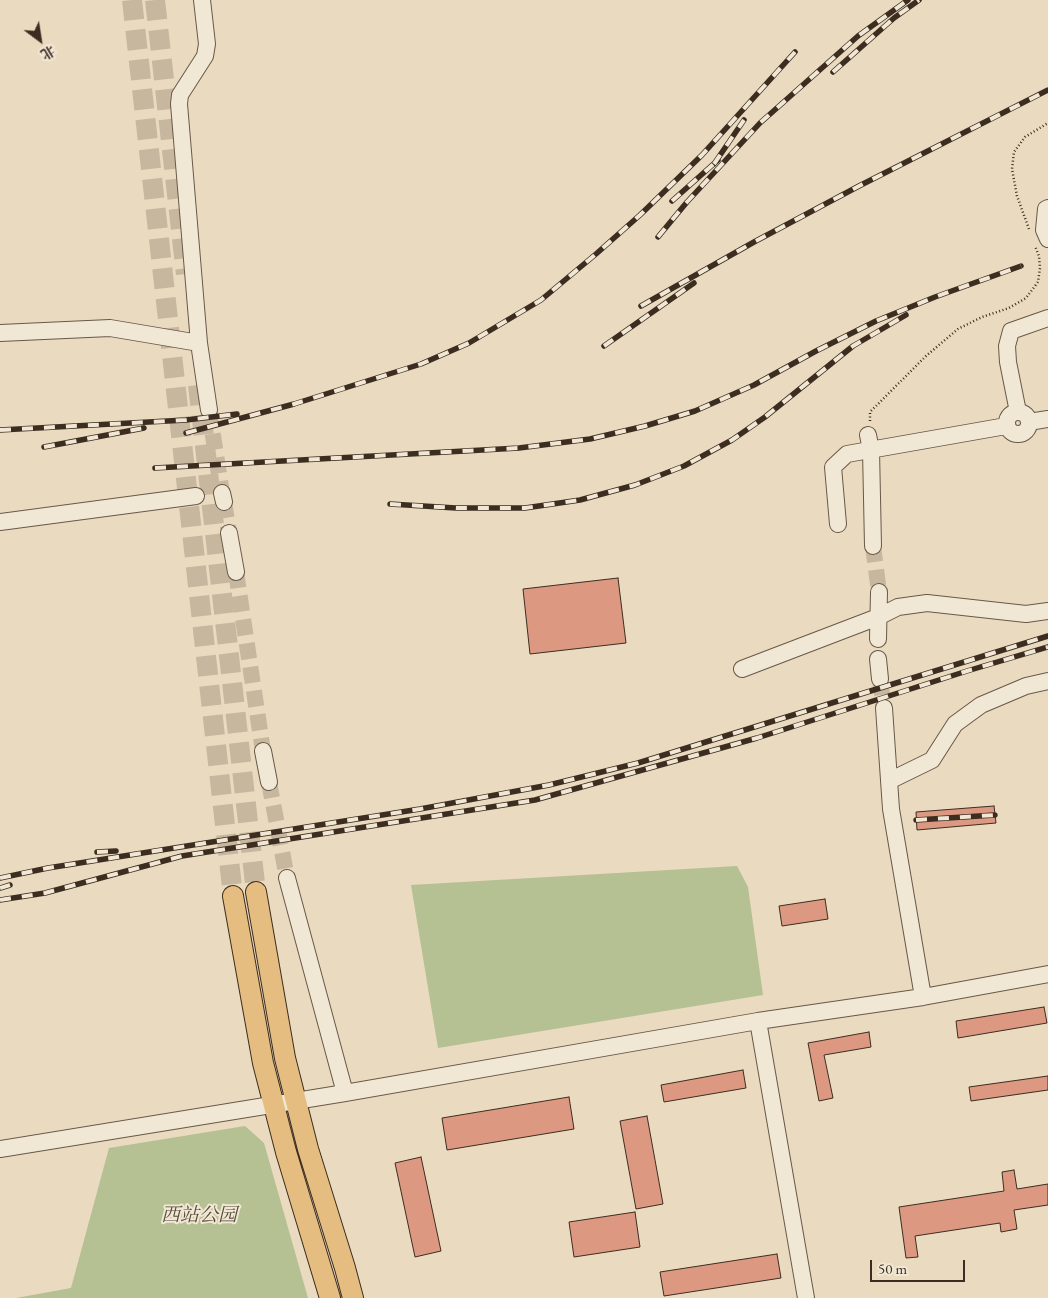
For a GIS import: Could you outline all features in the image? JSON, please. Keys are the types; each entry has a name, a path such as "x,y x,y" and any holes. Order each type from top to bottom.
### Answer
{"main road":[{"path":"256,892 285,1058 352,1298"},
{"path":"234,896 263,1063 286,1152 330,1298"}],"street":[{"path":"202,0 207,44 205,56 180,95 179,104 199,343 209,410"},
{"path":"1040,240 1044,230 1046,209 1048,208"},
{"path":"838,524 833,467 847,454 870,443 1006,426 1014,434 1025,432 1029,426 1024,417 1008,362 1007,346 1012,331 1048,318"},
{"path":"0,333 110,328 199,343"},
{"path":"1024,417 1048,419"},
{"path":"870,443 873,546"},
{"path":"0,522 196,496"},
{"path":"229,533 236,572"},
{"path":"878,640 879,592"},
{"path":"742,670 878,617 898,607 927,603 1026,614 1048,611"},
{"path":"878,659 880,679"},
{"path":"889,781 932,760 955,724 981,705 1026,686 1048,681"},
{"path":"884,708 891,809 923,996"},
{"path":"263,751 269,782"},
{"path":"287,878 345,1092"},
{"path":"0,1149 1048,974"},
{"path":"758,1021 806,1298"}],"path":[{"path":"1030,235 1017,196 1012,169 1014,152 1025,137 1048,123"},
{"path":"870,443 870,412 926,356 958,329 982,317 1009,308 1026,298 1038,282 1040,240"}],"green space":[{"path":"737,866 748,887 763,995 438,1048 411,885"},
{"name":"西站公园","path":"245,1126 264,1143 308,1298 16,1298 71,1288 109,1148"}],"building":[{"path":"618,578 626,643 530,654 523,589"},
{"path":"994,806 996,823 917,830 916,812"},
{"path":"825,899 828,919 782,926 779,906"},
{"path":"1044,1007 1047,1023 958,1038 956,1021"},
{"path":"869,1032 871,1047 824,1055 833,1098 819,1101 808,1043"},
{"path":"743,1070 746,1088 664,1102 661,1085"},
{"path":"1048,1076 1048,1090 971,1101 969,1087"},
{"path":"569,1097 574,1129 447,1150 442,1118"},
{"path":"647,1116 663,1204 636,1209 620,1121"},
{"path":"421,1157 441,1251 415,1257 395,1163"},
{"path":"1014,1170 1017,1189 1048,1184 1048,1205 1014,1210 1017,1229 1001,1232 1000,1223 915,1236 918,1257 906,1258 899,1207 1004,1191 1002,1172"},
{"path":"635,1212 640,1247 574,1257 569,1222"},
{"path":"777,1254 781,1278 664,1296 660,1272"}],"tunnel":[{"path":"132,0 233,896"},
{"path":"155,0 186,274"},
{"path":"198,385 256,892"},
{"path":"209,410 222,493"},
{"path":"224,502 229,533"},
{"path":"873,546 879,592"},
{"path":"236,572 263,751"},
{"path":"880,679 884,708"},
{"path":"269,782 287,878"}],"railway":[{"path":"658,237 687,202 760,123 858,36 908,0"},
{"path":"833,72 894,18 919,0"},
{"path":"186,433 294,404 421,364 469,343 541,300 640,215 702,155 795,52"},
{"path":"641,306 754,242 859,186 1048,90"},
{"path":"714,164 744,120"},
{"path":"672,201 718,160"},
{"path":"155,468 519,448 590,439 645,426 695,411 754,385 876,321 935,297 1021,266"},
{"path":"604,346 694,283"},
{"path":"390,504 456,508 525,508 580,500 635,485 684,466 732,440 765,417 853,346 906,315"},
{"path":"0,430 186,420 237,414"},
{"path":"44,447 144,428"},
{"path":"0,878 48,868 420,809 549,785 638,763 1048,636"},
{"path":"0,900 45,893 182,856 535,800 757,738 1048,647"},
{"path":"916,820 995,815"},
{"path":"97,852 116,851"},
{"path":"0,888 10,885"}]}
